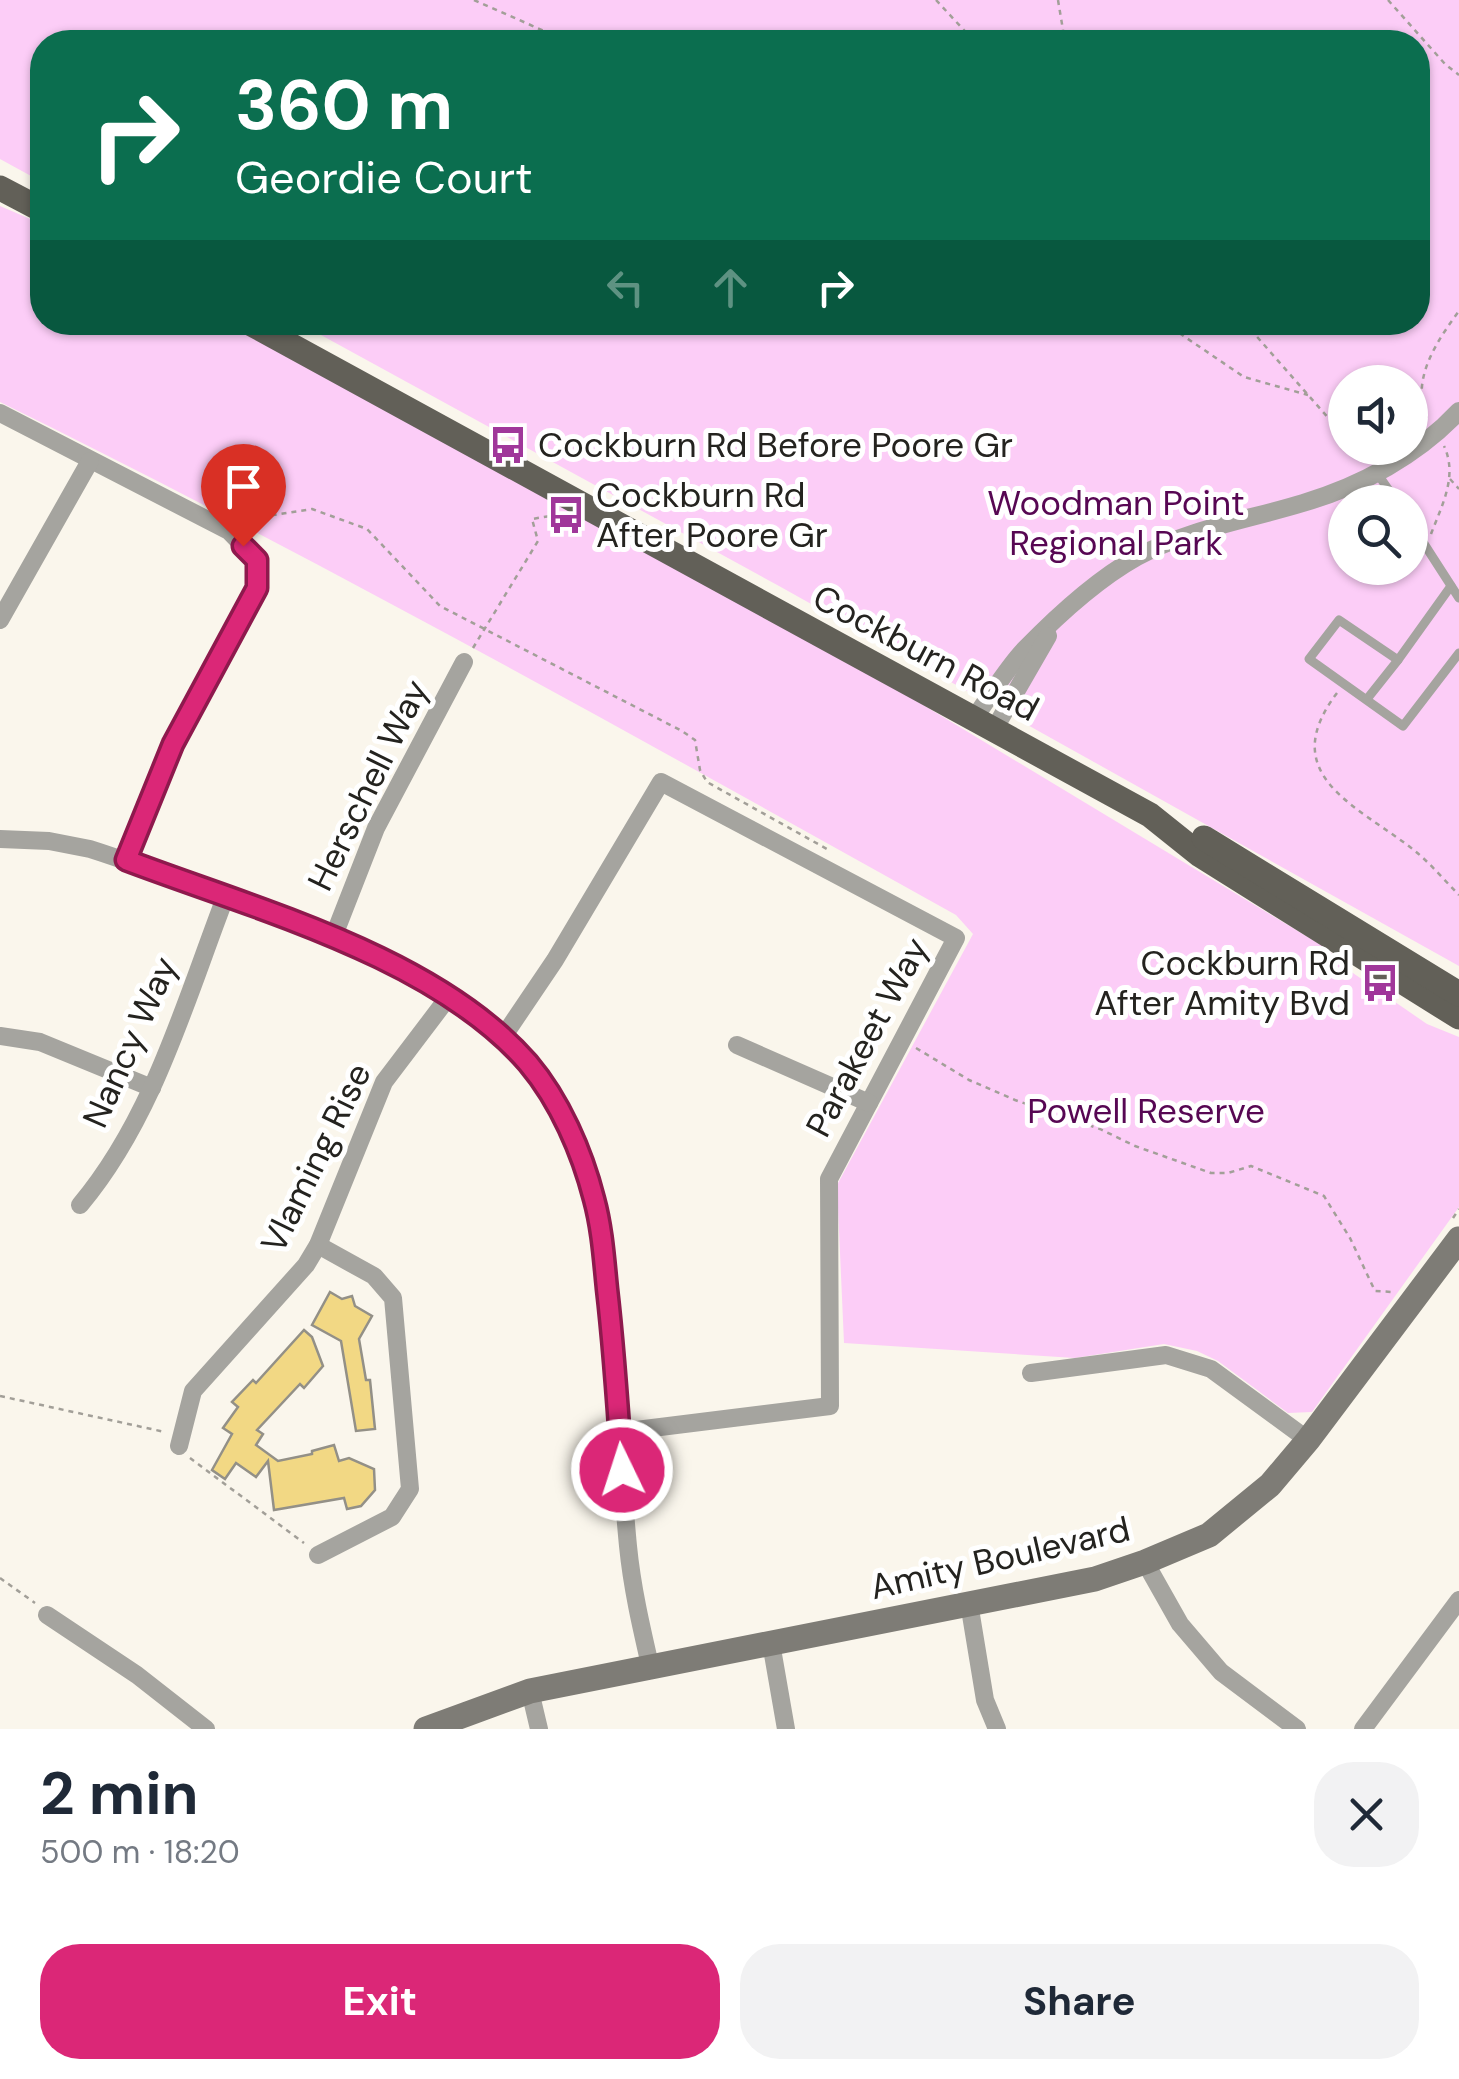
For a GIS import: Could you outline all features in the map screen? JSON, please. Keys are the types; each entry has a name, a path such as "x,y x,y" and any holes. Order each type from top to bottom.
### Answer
{"main road":[{"path":"0,188 30,204"},
{"name":"Cockburn Road","path":"272,335 1150,815 1200,855 1459,1018"},
{"name":"Cockburn Road","path":"1150,815 1176,820 1459,994"}],"street":[{"path":"985,723 1063,615 1089,589 1136,557 1196,531 1348,488 1438,434 1459,411"},
{"path":"0,412 229,531 257,560 257,588 173,744 126,860"},
{"path":"0,620 90,460"},
{"name":"Herschell Way","path":"333,938 376,828 464,662"},
{"name":"Parakeet Way","path":"503,1037 555,960 661,782 956,938 829,1179 830,1406 620,1432"},
{"path":"0,839 49,841 126,860 333,938 450,995 503,1037 528,1064 558,1108 595,1200 610,1308 628,1548 650,1665"},
{"name":"Nancy Way","path":"80,1204 106,1174 152,1088 225,898"},
{"name":"Vlaming Rise","path":"185,1453 193,1391 306,1265 318,1245 384,1082 450,995"},
{"path":"0,1036 40,1042 152,1088"},
{"path":"737,1046 869,1103"},
{"name":"Amity Boulevard","path":"426,1729 530,1691 1095,1579 1209,1535 1270,1485 1459,1239"},
{"path":"318,1245 374,1276 393,1298 410,1489 392,1516 318,1556"},
{"path":"1031,1373 1166,1355 1211,1369 1308,1440"},
{"path":"1145,1562 1180,1624 1221,1672 1297,1729"},
{"path":"1362,1729 1459,1600"},
{"path":"969,1604 986,1700 997,1729"},
{"path":"41,1609 137,1675 206,1729"},
{"path":"771,1643 786,1729"},
{"path":"530,1691 539,1729"}],"lane":[{"path":"1377,473 1385,485"},
{"path":"1428,549 1459,598"},
{"path":"1367,699 1452,586"},
{"path":"1398,660 1340,620 1309,659 1404,726 1459,654"}],"path":[{"path":"474,0 541,30"},
{"path":"936,0 963,30"},
{"path":"1058,0 1063,30"},
{"path":"1388,0 1415,30"},
{"path":"1430,47 1459,75"},
{"path":"1428,540 1450,479 1450,462 1438,434 1424,415 1420,398 1422,380 1430,358 1459,310"},
{"path":"1181,335 1244,377 1308,395"},
{"path":"1255,335 1328,418"},
{"path":"1450,479 1459,489"},
{"path":"464,662 538,541 532,519 554,514 566,520"},
{"path":"1344,683 1317,723 1316,760 1329,788 1418,853 1459,896"},
{"path":"0,1396 164,1432"},
{"path":"185,1453 300,1540"},
{"path":"0,1578 41,1609"}],"green space":[{"name":"Woodman Point Regional Park","path":"0,0 1459,0 1459,966 321,335 1430,335 1430,30 30,30 30,175 0,159"},
{"name":"Powell Reserve","path":"0,206 30,219 30,335 247,335 915,700 1326,948 1350,971 1427,1024 1459,1037 1459,1207 1312,1412 1288,1413 1218,1361 1197,1351 1164,1344 1075,1358 844,1343 837,1185 973,934 956,915 362,588 0,402"}],"building":[{"path":"330,1292 342,1299 352,1296 355,1306 372,1316 359,1339 366,1380 370,1380 375,1429 356,1431 341,1341 312,1325"},
{"path":"304,1330 312,1337 323,1366 304,1388 300,1384 257,1430 263,1434 256,1445 278,1461 334,1445 339,1461 349,1458 374,1469 375,1490 361,1506 347,1509 344,1498 274,1510 268,1461 256,1477 236,1463 225,1479 212,1470 232,1434 223,1428 238,1407 232,1402 253,1380 256,1383"}],"place":[{"name":"Cockburn Rd Before Poore Gr","path":"508,445"},
{"name":"Cockburn Rd After Poore Gr","path":"566,515"},
{"name":"Cockburn Rd After Amity Bvd","path":"1380,983"}],"route":[{"path":"243,546 257,560 257,588 173,744 126,860 333,938 402,969 450,995 478,1016 528,1064 568,1128 595,1200 610,1308 622,1470"}]}
